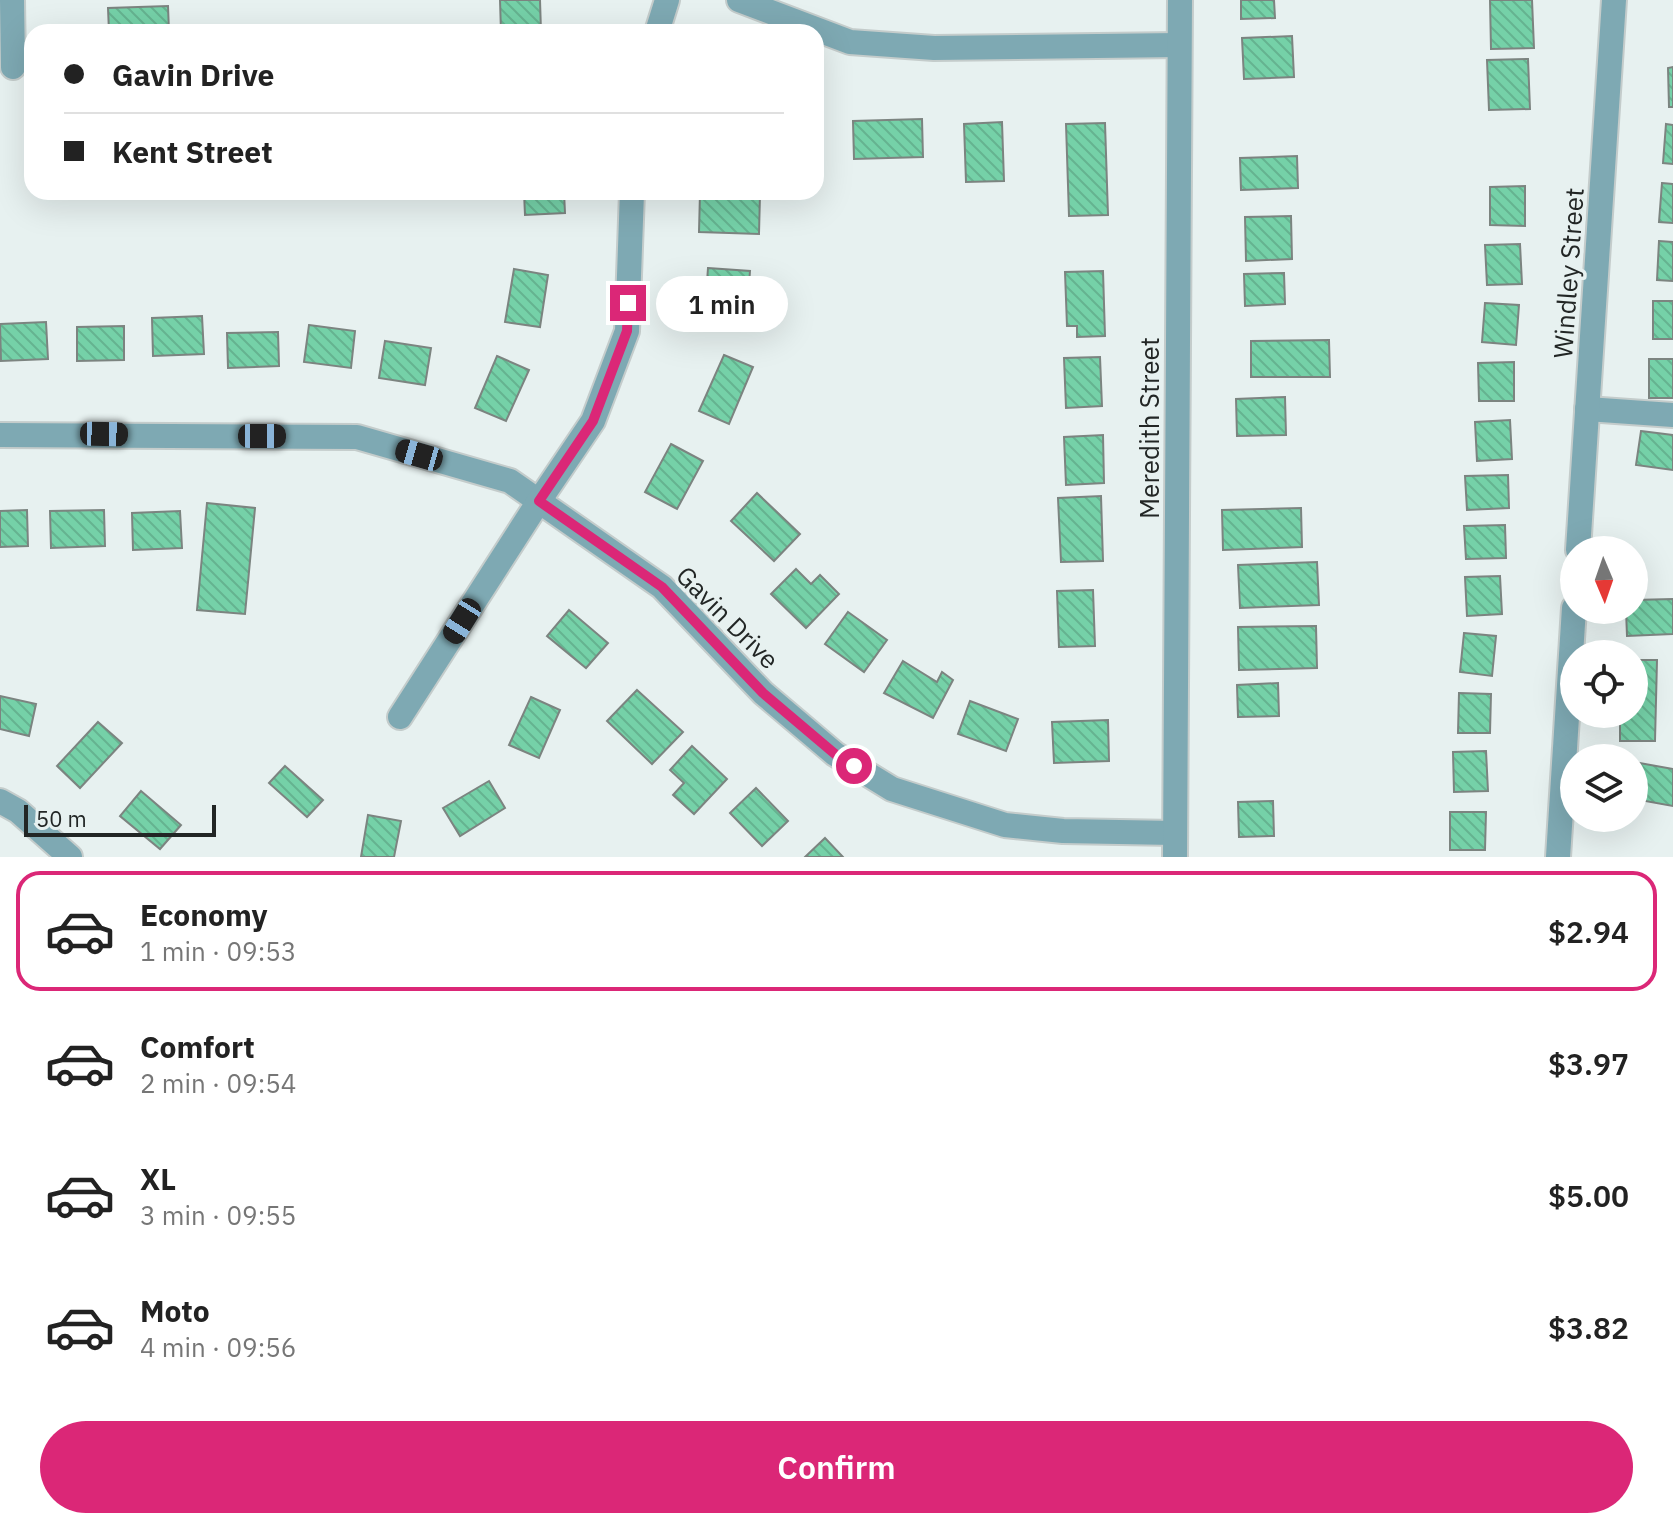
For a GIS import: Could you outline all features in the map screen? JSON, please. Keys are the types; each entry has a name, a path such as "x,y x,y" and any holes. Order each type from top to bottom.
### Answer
{"street":[{"path":"12,0 13,67"},
{"path":"660,24 667,0"},
{"path":"739,0 802,24"},
{"name":"Meredith Street","path":"1175,845 1180,0"},
{"name":"Windley Street","path":"1579,536 1614,0"},
{"path":"824,32 850,42 934,48 1179,45"},
{"path":"400,717 593,421 627,331 632,200"},
{"path":"1587,409 1673,415"},
{"name":"Gavin Drive","path":"0,435 357,437 510,481 662,587 763,693 835,754 892,789 1005,825 1175,845"},
{"path":"1558,857 1573,624"},
{"path":"0,801 18,811 70,857"}],"building":[{"path":"500,0 540,0 541,24 501,24"},
{"path":"1241,0 1274,0 1275,18 1241,19"},
{"path":"1490,0 1532,0 1534,48 1491,49"},
{"path":"168,6 169,24 109,24 108,8"},
{"path":"1292,36 1294,77 1244,79 1242,38"},
{"path":"1528,59 1530,109 1489,110 1487,60"},
{"path":"1673,67 1673,107 1669,107 1668,68"},
{"path":"922,119 923,157 854,159 853,121"},
{"path":"1002,122 1004,181 966,182 964,124"},
{"path":"1105,123 1108,215 1069,216 1066,124"},
{"path":"1666,124 1673,125 1673,164 1663,163"},
{"path":"1297,156 1298,188 1241,190 1240,158"},
{"path":"1662,183 1673,184 1673,223 1659,222"},
{"path":"1525,186 1525,226 1490,225 1490,187"},
{"path":"524,200 564,200 565,213 525,215"},
{"path":"700,200 760,200 759,234 699,232"},
{"path":"1291,216 1292,259 1246,261 1245,217"},
{"path":"1659,241 1673,242 1673,281 1657,280"},
{"path":"1520,244 1522,284 1487,285 1485,245"},
{"path":"708,268 750,271 746,327 704,324"},
{"path":"514,269 548,275 540,327 505,322"},
{"path":"1103,271 1105,336 1077,337 1077,326 1067,326 1065,272"},
{"path":"1284,273 1285,304 1245,306 1244,274"},
{"path":"1653,301 1673,301 1673,339 1653,339"},
{"path":"1485,303 1519,305 1516,345 1482,342"},
{"path":"202,316 204,354 153,356 152,318"},
{"path":"46,322 48,359 1,361 0,324"},
{"path":"309,325 355,331 351,368 304,362"},
{"path":"124,326 124,360 77,361 77,327"},
{"path":"278,332 279,366 228,368 227,333"},
{"path":"1329,340 1330,377 1251,377 1251,341"},
{"path":"385,341 431,348 425,385 379,378"},
{"path":"724,355 753,367 729,424 699,411"},
{"path":"497,356 529,370 506,421 475,408"},
{"path":"1100,357 1102,406 1066,408 1064,358"},
{"path":"1649,359 1673,359 1673,398 1649,398"},
{"path":"1514,362 1514,401 1479,401 1478,363"},
{"path":"1285,397 1286,435 1237,436 1236,399"},
{"path":"1510,420 1512,459 1477,461 1475,422"},
{"path":"1641,431 1673,435 1673,470 1636,465"},
{"path":"1103,435 1104,483 1066,485 1064,437"},
{"path":"671,444 703,461 677,509 645,492"},
{"path":"1508,475 1509,508 1467,510 1465,476"},
{"path":"757,493 800,534 774,561 731,521"},
{"path":"1101,496 1103,561 1061,562 1058,498"},
{"path":"207,503 255,508 245,614 197,610"},
{"path":"1301,508 1302,547 1223,550 1222,510"},
{"path":"27,510 28,546 0,547 0,511"},
{"path":"104,510 105,546 51,548 50,511"},
{"path":"180,511 182,548 133,550 132,513"},
{"path":"1505,525 1506,558 1466,559 1464,526"},
{"path":"1317,562 1319,605 1240,608 1238,565"},
{"path":"796,569 811,584 820,575 839,594 806,628 771,594"},
{"path":"1500,576 1502,614 1467,616 1465,577"},
{"path":"1093,590 1095,646 1059,647 1057,591"},
{"path":"1673,599 1673,634 1627,636 1627,624 1648,624 1648,600"},
{"path":"569,610 608,643 586,668 547,636"},
{"path":"848,612 887,640 864,672 825,644"},
{"path":"1316,626 1317,668 1239,670 1238,627"},
{"path":"1464,633 1496,636 1492,676 1460,672"},
{"path":"1648,660 1657,660 1655,741 1620,741 1620,728 1648,728"},
{"path":"903,661 937,682 942,672 953,680 933,718 884,693"},
{"path":"1278,683 1279,716 1238,717 1237,685"},
{"path":"637,690 683,732 652,764 607,721"},
{"path":"1459,693 1491,694 1490,733 1458,733"},
{"path":"0,696 36,704 29,736 0,729"},
{"path":"531,697 560,710 539,758 509,745"},
{"path":"970,701 1018,719 1006,751 958,734"},
{"path":"1108,720 1109,761 1054,763 1052,722"},
{"path":"98,722 122,743 80,788 57,766"},
{"path":"692,746 727,779 694,814 673,795 684,783 670,770"},
{"path":"1486,751 1488,791 1454,792 1453,752"},
{"path":"1648,765 1673,769 1673,806 1648,802"},
{"path":"285,766 323,800 307,817 269,783"},
{"path":"489,781 505,808 460,836 443,808"},
{"path":"756,788 788,821 762,846 730,813"},
{"path":"141,791 181,825 160,849 120,816"},
{"path":"1273,801 1274,836 1239,837 1238,802"},
{"path":"1450,812 1486,812 1485,850 1450,850"},
{"path":"368,815 401,821 394,857 361,857"},
{"path":"825,838 843,857 805,857"}],"route":[{"path":"628,303 627,331 593,421 539,501 662,587 763,693 835,754 854,766"}]}
